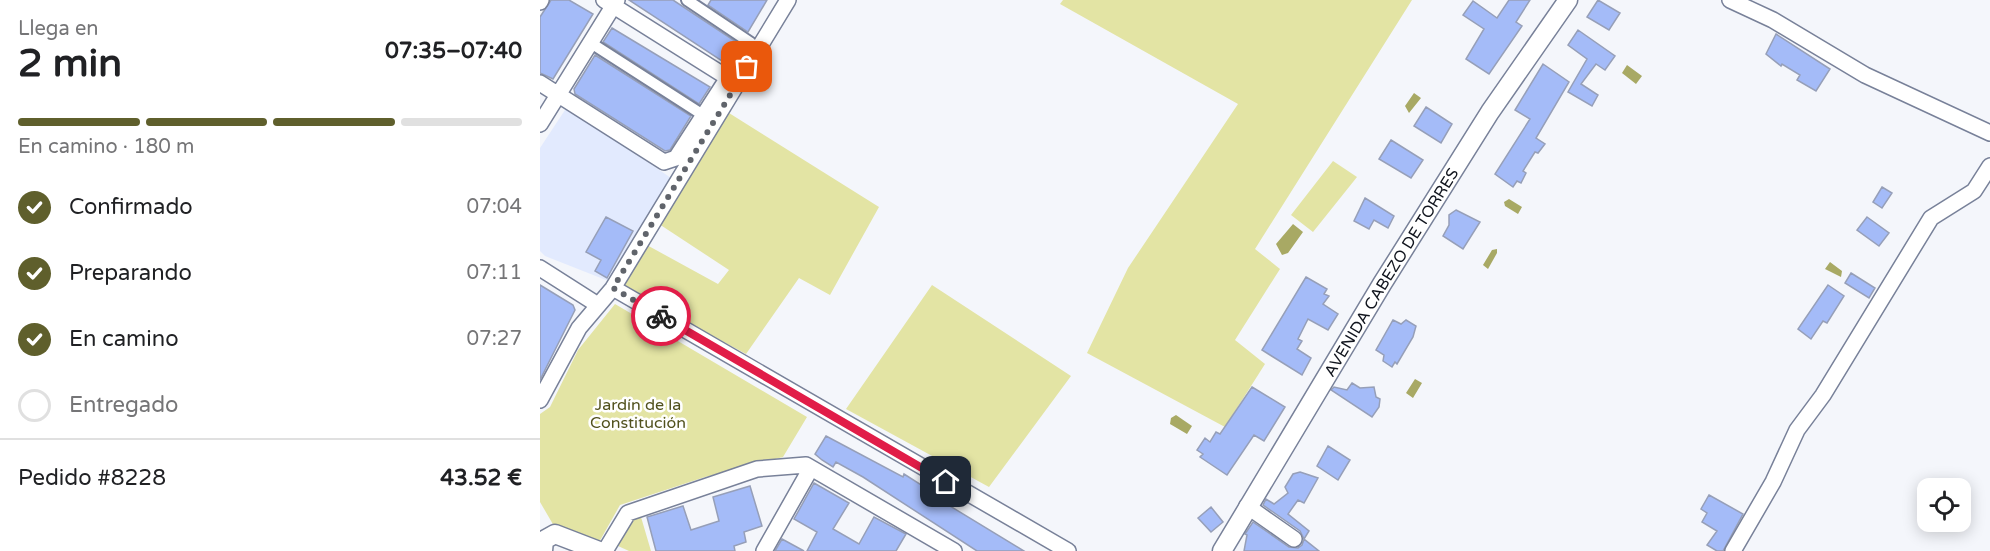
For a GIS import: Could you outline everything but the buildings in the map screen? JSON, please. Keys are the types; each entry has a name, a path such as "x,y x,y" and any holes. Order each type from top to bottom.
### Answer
{"street":[{"path":"687,0 751,43"},
{"path":"540,400 579,328 613,288 732,81 751,43 778,0"},
{"path":"540,82 664,162 676,158 703,115 732,81 788,0"},
{"name":"AVENIDA CABEZO DE TORRES","path":"1222,551 1247,506 1490,112 1568,0"},
{"path":"1730,0 1773,20 1865,75 1990,133"},
{"path":"540,124 591,43 612,2 732,81"},
{"path":"591,43 703,115"},
{"path":"1733,551 1773,482 1797,430 1823,395 1931,218 1974,191 1990,166"},
{"path":"540,268 598,305"},
{"path":"613,288 1068,551"},
{"path":"837,429 1048,551"},
{"path":"605,551 628,513 757,469 806,465 954,551"},
{"path":"764,551 811,468"},
{"path":"1247,506 1294,539"},
{"path":"545,539 599,551"}],"shaded area":[{"path":"1627,65 1642,76 1636,84 1622,73"},
{"path":"1414,93 1421,98 1409,113 1405,106"},
{"path":"567,107 671,178 611,282 545,256 540,251 540,148"},
{"path":"1509,199 1522,207 1518,214 1505,206 1504,202"},
{"path":"1293,224 1303,232 1288,253 1282,255 1276,244"},
{"path":"1497,249 1488,269 1483,265 1492,250"},
{"path":"1830,262 1842,271 1841,277 1825,269"},
{"path":"1415,379 1422,383 1413,398 1406,393"},
{"path":"1176,415 1192,426 1187,434 1170,424 1171,418"}],"green space":[{"path":"1063,0 1412,0 1255,249 1280,269 1235,340 1265,364 1225,427 1087,353 1128,268 1238,104 1060,4"},
{"path":"729,113 879,207 830,295 799,278 746,354 622,287 645,244 718,284 729,270 659,224"},
{"path":"1333,161 1357,177 1313,232 1291,215"},
{"path":"932,285 1071,376 989,487 846,409"},
{"name":"Jardín de la Constitución","path":"615,304 807,417 783,457 705,477 620,505 598,544 554,526 540,502 540,414 550,407 578,350"},
{"path":"641,517 651,551 629,551 618,546 631,519"}],"way so far":[{"path":"661,316 613,288 747,67"}],"route":[{"path":"661,316 946,482"}]}
